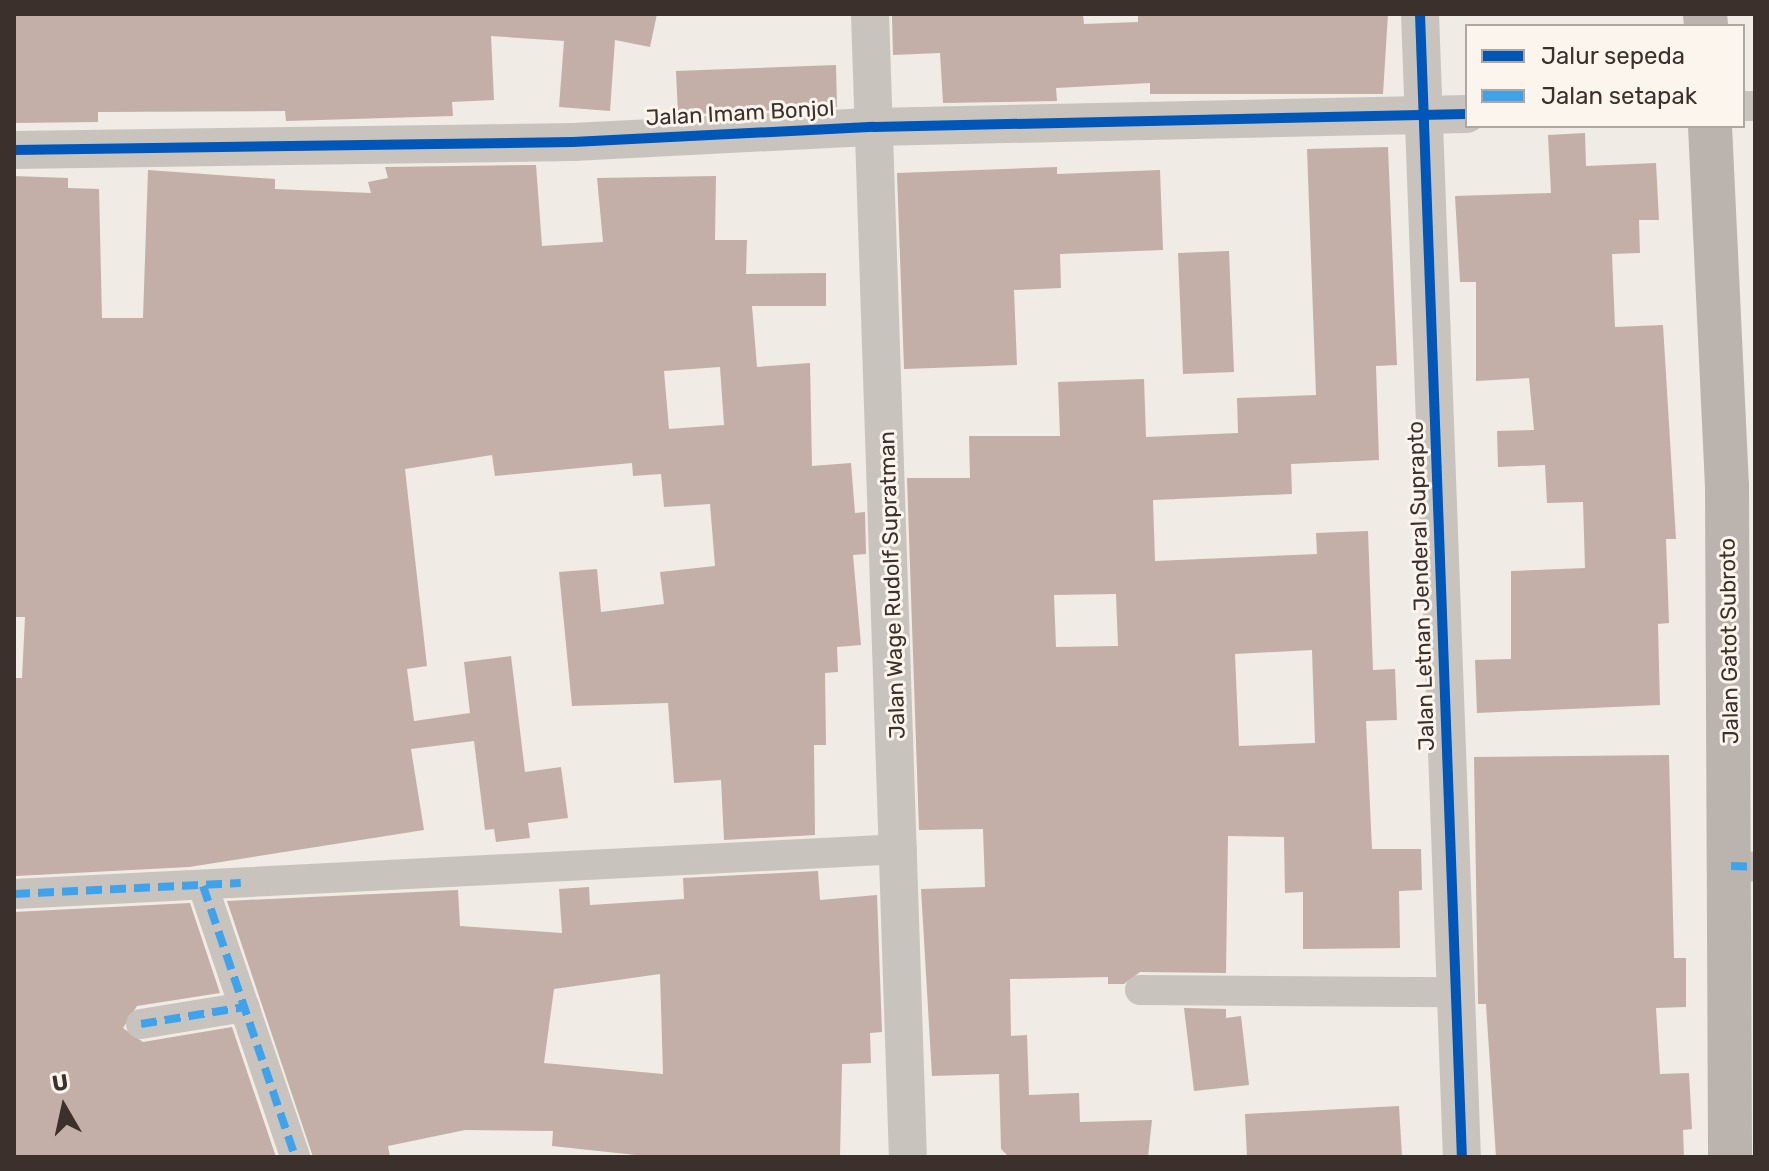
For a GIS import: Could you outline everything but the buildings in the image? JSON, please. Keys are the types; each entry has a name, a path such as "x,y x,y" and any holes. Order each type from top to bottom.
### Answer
{"main road":[{"name":"Jalan Gatot Subroto","path":"1710,128 1741,488 1743,866 1730,1157"}],"street":[{"name":"Jalan Wage Rudolf Supratman","path":"870,14 902,849 908,1157"},
{"name":"Jalan Letnan Jenderal Suprapto","path":"1420,14 1462,1157"},
{"name":"Jalan Imam Bonjol","path":"14,150 573,142 874,127 1465,114"},
{"path":"14,894 902,849"},
{"path":"220,885 245,1007 295,1157"},
{"path":"1140,990 1454,992"},
{"path":"141,1024 245,1007"}],"marked path":[{"path":"1731,866 1755,867"},
{"path":"14,894 241,883"},
{"path":"203,886 295,1157"},
{"path":"141,1024 245,1007"}],"cycle path":[{"path":"1420,14 1462,1157"},
{"path":"14,150 573,142 874,127 1465,114"}]}
